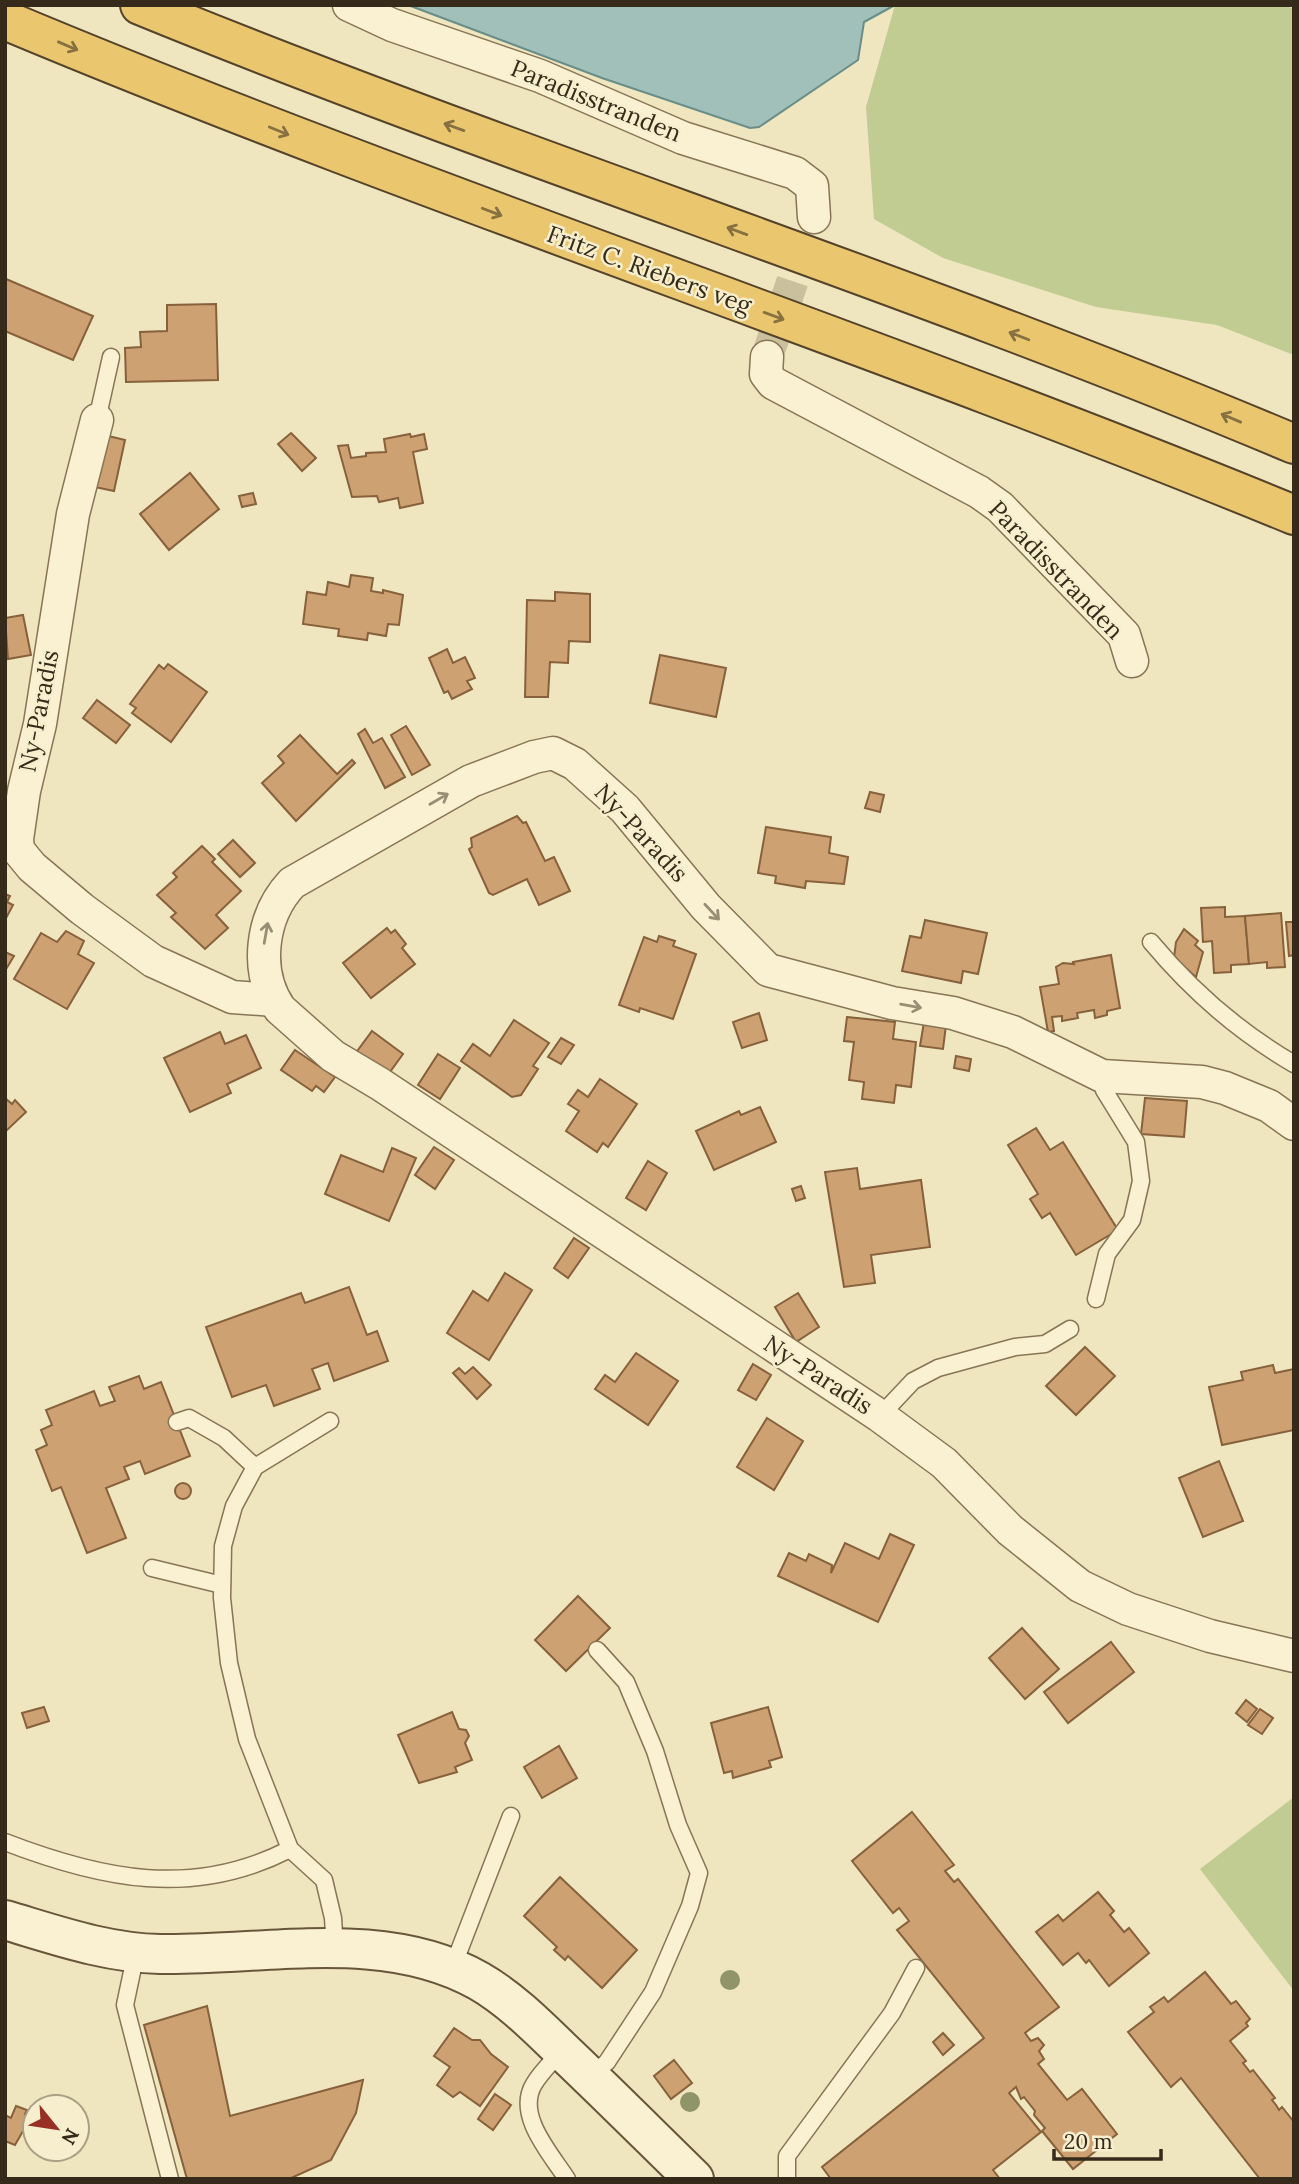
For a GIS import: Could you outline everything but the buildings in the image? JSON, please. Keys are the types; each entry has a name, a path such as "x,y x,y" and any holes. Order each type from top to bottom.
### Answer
{"highway":[{"path":"140,5 339,85 1054,349 1294,444"},
{"name":"Fritz C. Riebers veg","path":"5,20 314,145 1033,412 1294,515"}],"main road":[{"path":"5,1920 92,1946 136,1953 335,1950 403,1954 452,1969 494,1991 562,2050 694,2179"}],"street":[{"name":"Paradisstranden","path":"349,5 392,25 540,76 683,138 795,173 812,186 814,217"},
{"name":"Paradisstranden","path":"767,357 764,368 773,383 979,492 1000,507 1124,635 1132,661"},
{"name":"Ny-Paradis","path":"97,420 74,514 40,724 24,791 17,839 18,850 32,867 82,909 153,961 232,997 274,1000"},
{"name":"Ny-Paradis","path":"1294,1124 1269,1107 1225,1088 1190,1081 1102,1076 1013,1032 768,970 706,907 625,809 575,764 553,753 534,757 471,781 292,883 273,910 265,929 264,947 274,1000 333,1056 380,1084 880,1416 944,1463 1010,1530 1080,1586 1128,1609 1210,1636 1294,1656"}],"lane":[{"name":"Ny-Paradis","path":"97,420 111,357"},
{"path":"1150,942 1174,970 1232,1022 1294,1064"},
{"path":"1096,1299 1107,1254 1132,1220 1141,1181 1136,1142 1104,1090 1102,1076"},
{"name":"Ny-Paradis","path":"880,1416 913,1381 938,1368 1015,1347 1045,1345 1069,1329"},
{"path":"177,1422 189,1418 216,1433 255,1467"},
{"path":"330,1421 255,1467 234,1506 223,1546 222,1585 229,1662 247,1739 290,1849 324,1880 333,1919 335,1950"},
{"path":"152,1568 222,1585"},
{"path":"590,2077 607,2062 653,1992 690,1906 699,1873 678,1825 655,1751 626,1682 597,1650"},
{"path":"452,1969 511,1816"},
{"path":"5,1842 56,1862 110,1876 162,1880 213,1875 270,1860 290,1849"},
{"path":"136,1953 125,2005 170,2179"},
{"path":"787,2179 787,2157 892,2013 916,1968"},
{"path":"562,2050 534,2084 528,2108 533,2124 567,2179"}],"green space":[{"path":"895,5 1283,5 1294,9 1294,355 1217,325 1096,307 943,258 874,219 866,107"},
{"path":"1294,1797 1294,1991 1200,1869"}],"water":[{"path":"408,5 895,5 864,22 858,60 759,127 750,128 602,78"}],"tunnel":[{"path":"767,357 814,217"}]}
